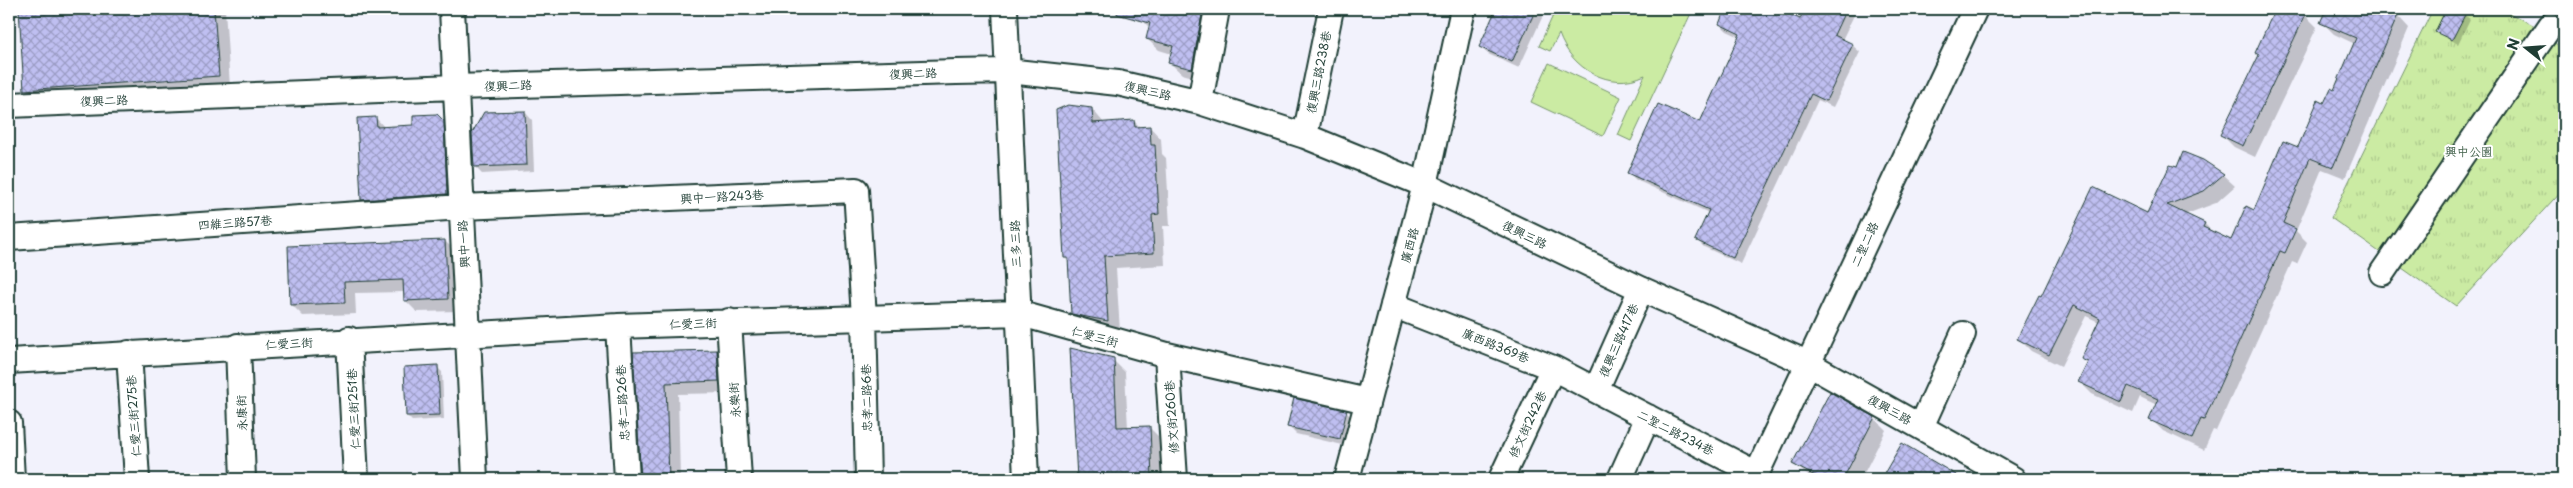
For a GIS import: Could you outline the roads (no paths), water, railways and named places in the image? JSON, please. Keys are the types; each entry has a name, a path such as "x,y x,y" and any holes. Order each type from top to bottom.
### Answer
{"street":[{"name":"興中一路","path":"452,9 475,479"},
{"name":"三多三路","path":"1005,9 1026,479"},
{"path":"1200,102 1217,9"},
{"name":"復興三路238巷","path":"1305,136 1331,9"},
{"name":"廣西路","path":"1347,479 1425,185 1463,9"},
{"name":"二聖二路","path":"1755,476 1975,9"},
{"path":"2382,273 2551,25"},
{"name":"復興二路","path":"9,105 455,87 1008,71"},
{"name":"復興三路","path":"1008,71 1118,83 1200,102 1305,136 1425,185 1641,289 1807,363 2013,479"},
{"name":"興中一路243巷","path":"462,207 856,190 864,316"},
{"name":"四維三路57巷","path":"9,238 462,207"},
{"name":"復興三路417巷","path":"1596,390 1641,289"},
{"name":"廣西路369巷","path":"1393,305 1553,368 1596,390"},
{"name":"仁愛三街","path":"9,360 618,326 864,316 1018,313 1167,355 1368,401"},
{"name":"忠孝二路6巷","path":"864,316 868,479"},
{"name":"永樂街","path":"729,321 739,479"},
{"name":"忠孝二路26巷","path":"618,326 627,479"},
{"path":"1922,427 1963,334"},
{"name":"仁愛三街251巷","path":"349,340 356,479"},
{"name":"永康街","path":"238,346 243,479"},
{"name":"仁愛三街275巷","path":"129,353 136,479"},
{"name":"修文街260巷","path":"1167,355 1175,479"},
{"name":"修文街242巷","path":"1501,479 1553,368"},
{"name":"二聖二路234巷","path":"1596,390 1755,476"},
{"path":"1620,479 1648,418"},
{"path":"9,422 12,479"}],"park label":[{"name":"興中公園","path":"2469,151"}]}
